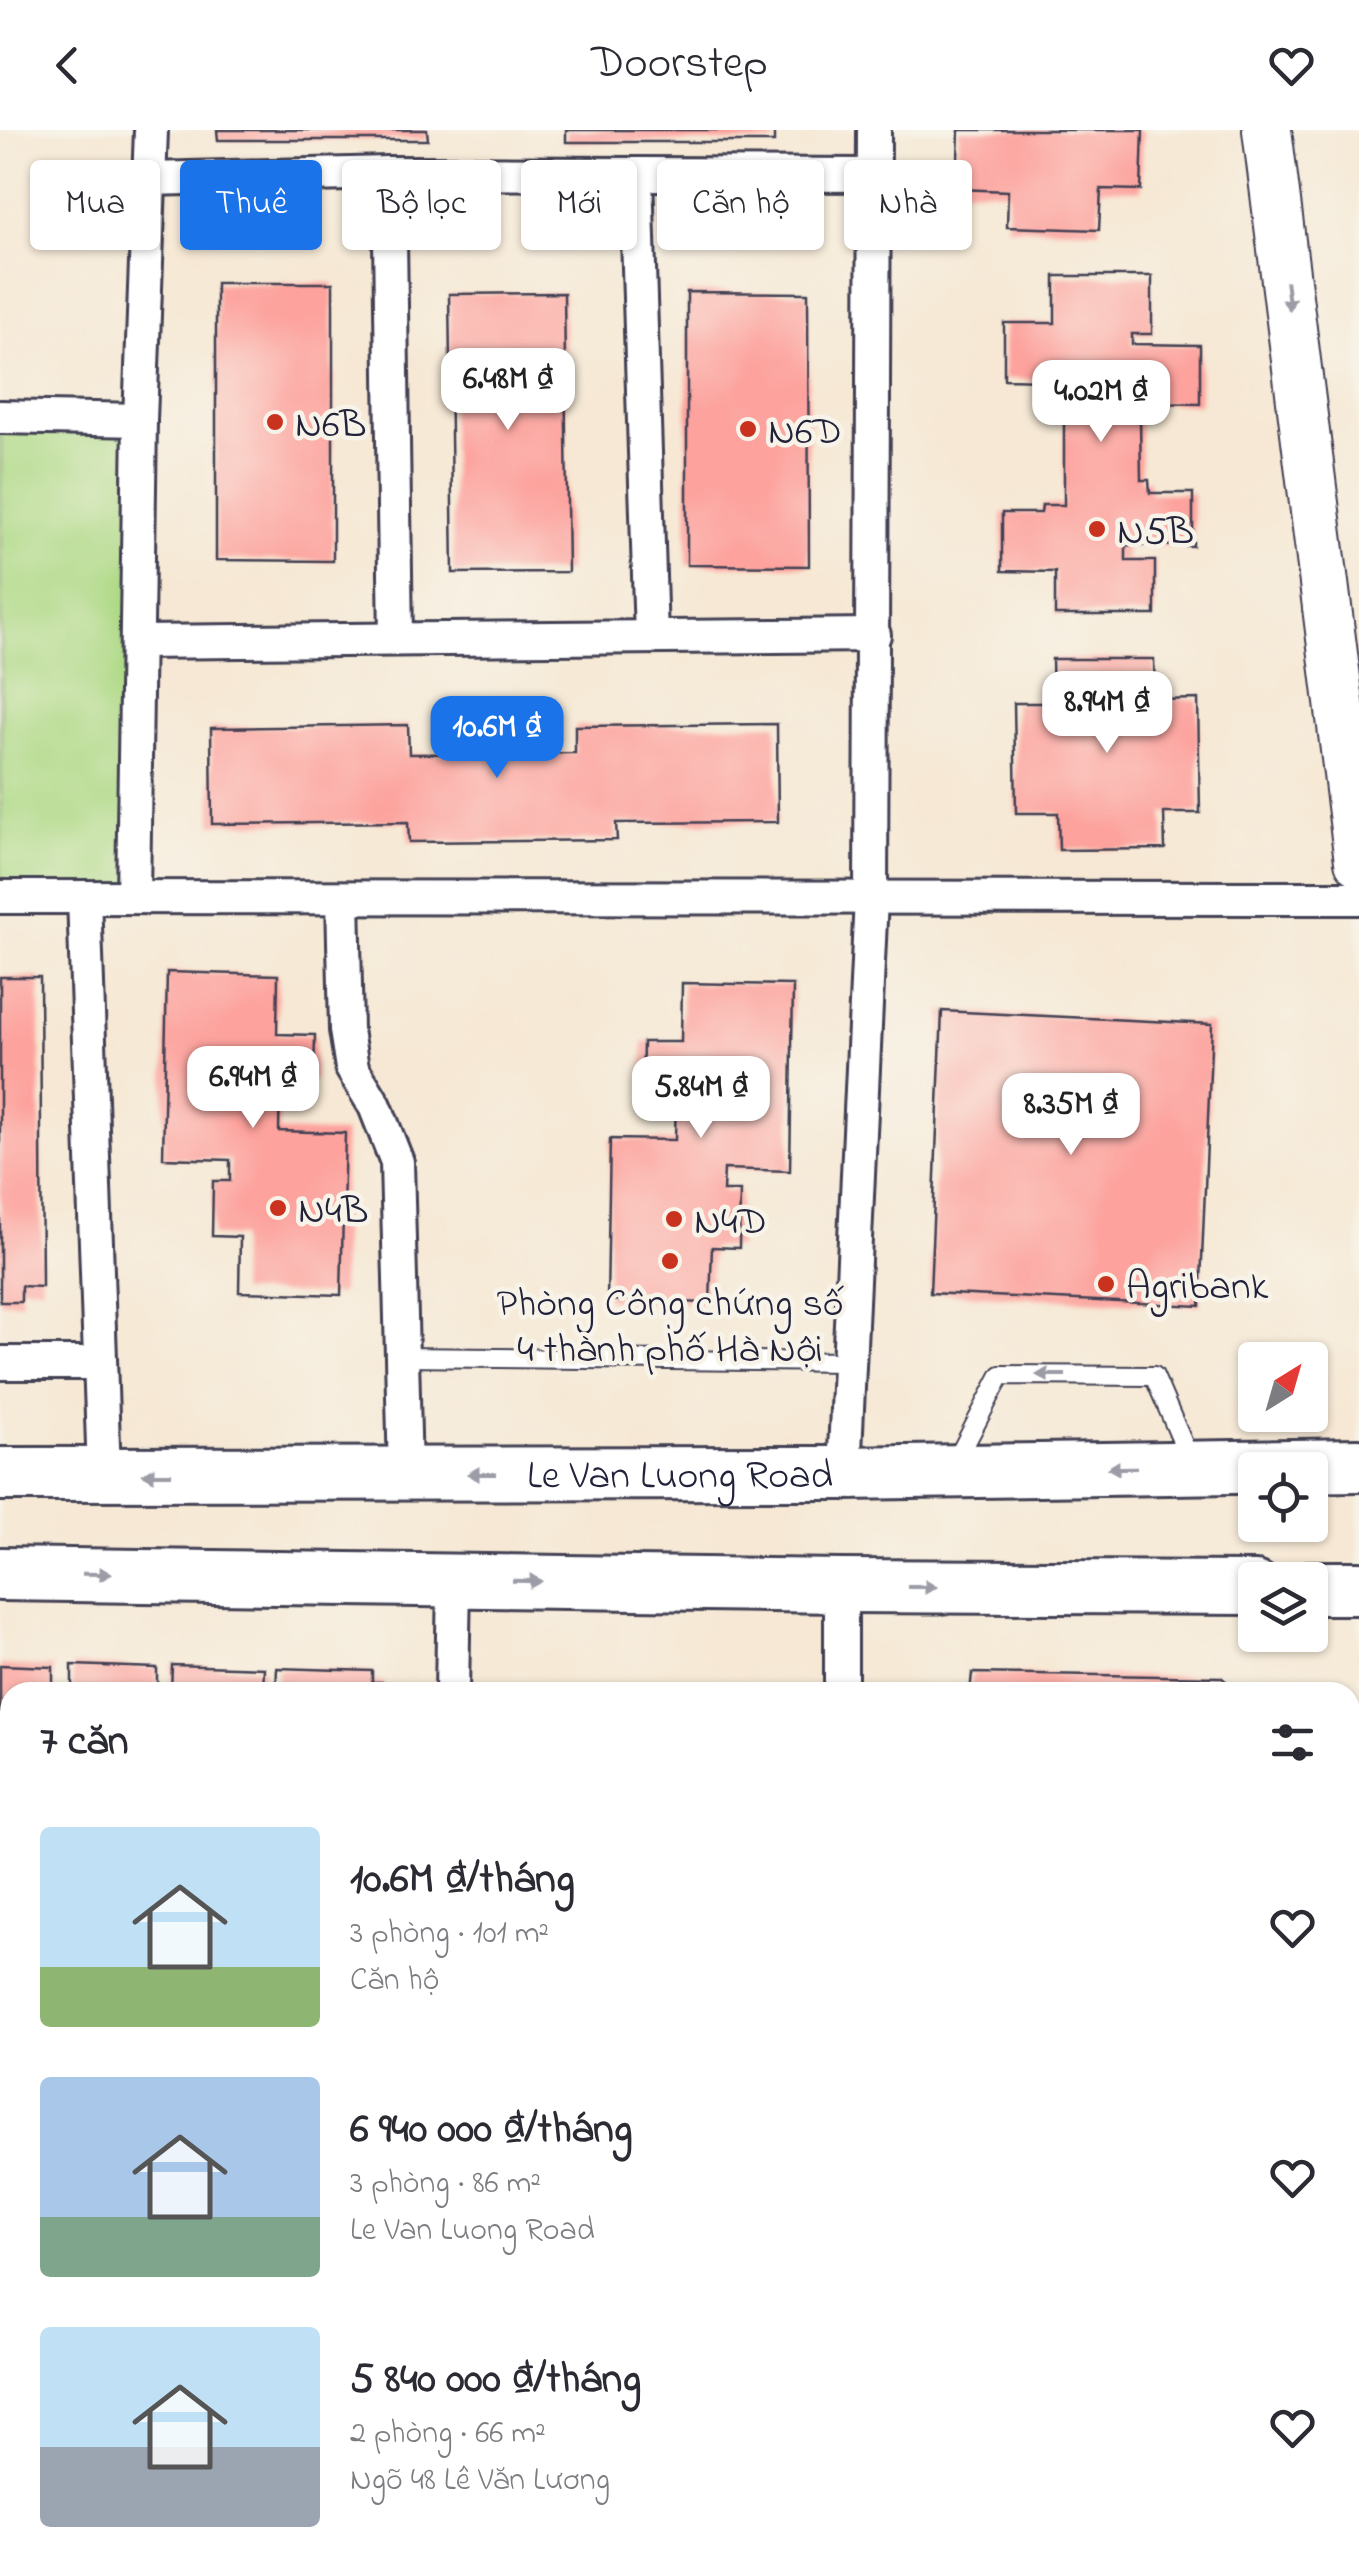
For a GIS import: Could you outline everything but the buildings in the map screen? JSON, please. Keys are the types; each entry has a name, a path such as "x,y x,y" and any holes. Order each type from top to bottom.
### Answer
{"main road":[{"path":"1267,130 1359,862"},
{"name":"Le Van Luong Road","path":"0,1474 844,1473 1359,1465"},
{"path":"0,1574 1238,1588"},
{"path":"1328,1588 1359,1588"}],"street":[{"path":"150,160 151,130"},
{"path":"874,130 874,160"},
{"path":"160,179 342,174"},
{"path":"637,175 844,175"},
{"path":"637,206 651,637"},
{"path":"133,898 146,250"},
{"path":"391,250 396,639"},
{"path":"844,1473 871,898 874,250"},
{"path":"0,418 140,420"},
{"path":"137,642 874,635"},
{"path":"0,897 1359,898"},
{"path":"84,897 104,1474"},
{"path":"343,898 346,1030 352,1068 375,1106 397,1162 404,1474"},
{"path":"0,1363 100,1363"},
{"path":"452,1682 454,1580"},
{"path":"841,1586 841,1682"}],"lane":[{"path":"402,1357 849,1362"},
{"path":"951,1471 1001,1375 1154,1376 1193,1467"}],"green space":[{"path":"0,417 140,420 133,897 0,897"}],"place":[{"name":"N6B","path":"275,422"},
{"name":"N6D","path":"748,429"},
{"name":"N5B","path":"1097,529"},
{"name":"N4B","path":"278,1208"},
{"name":"N4D","path":"674,1219"},
{"name":"Phòng Công chứng số 4 thành phố Hà Nội","path":"670,1261"},
{"name":"Agribank","path":"1106,1284"}]}
